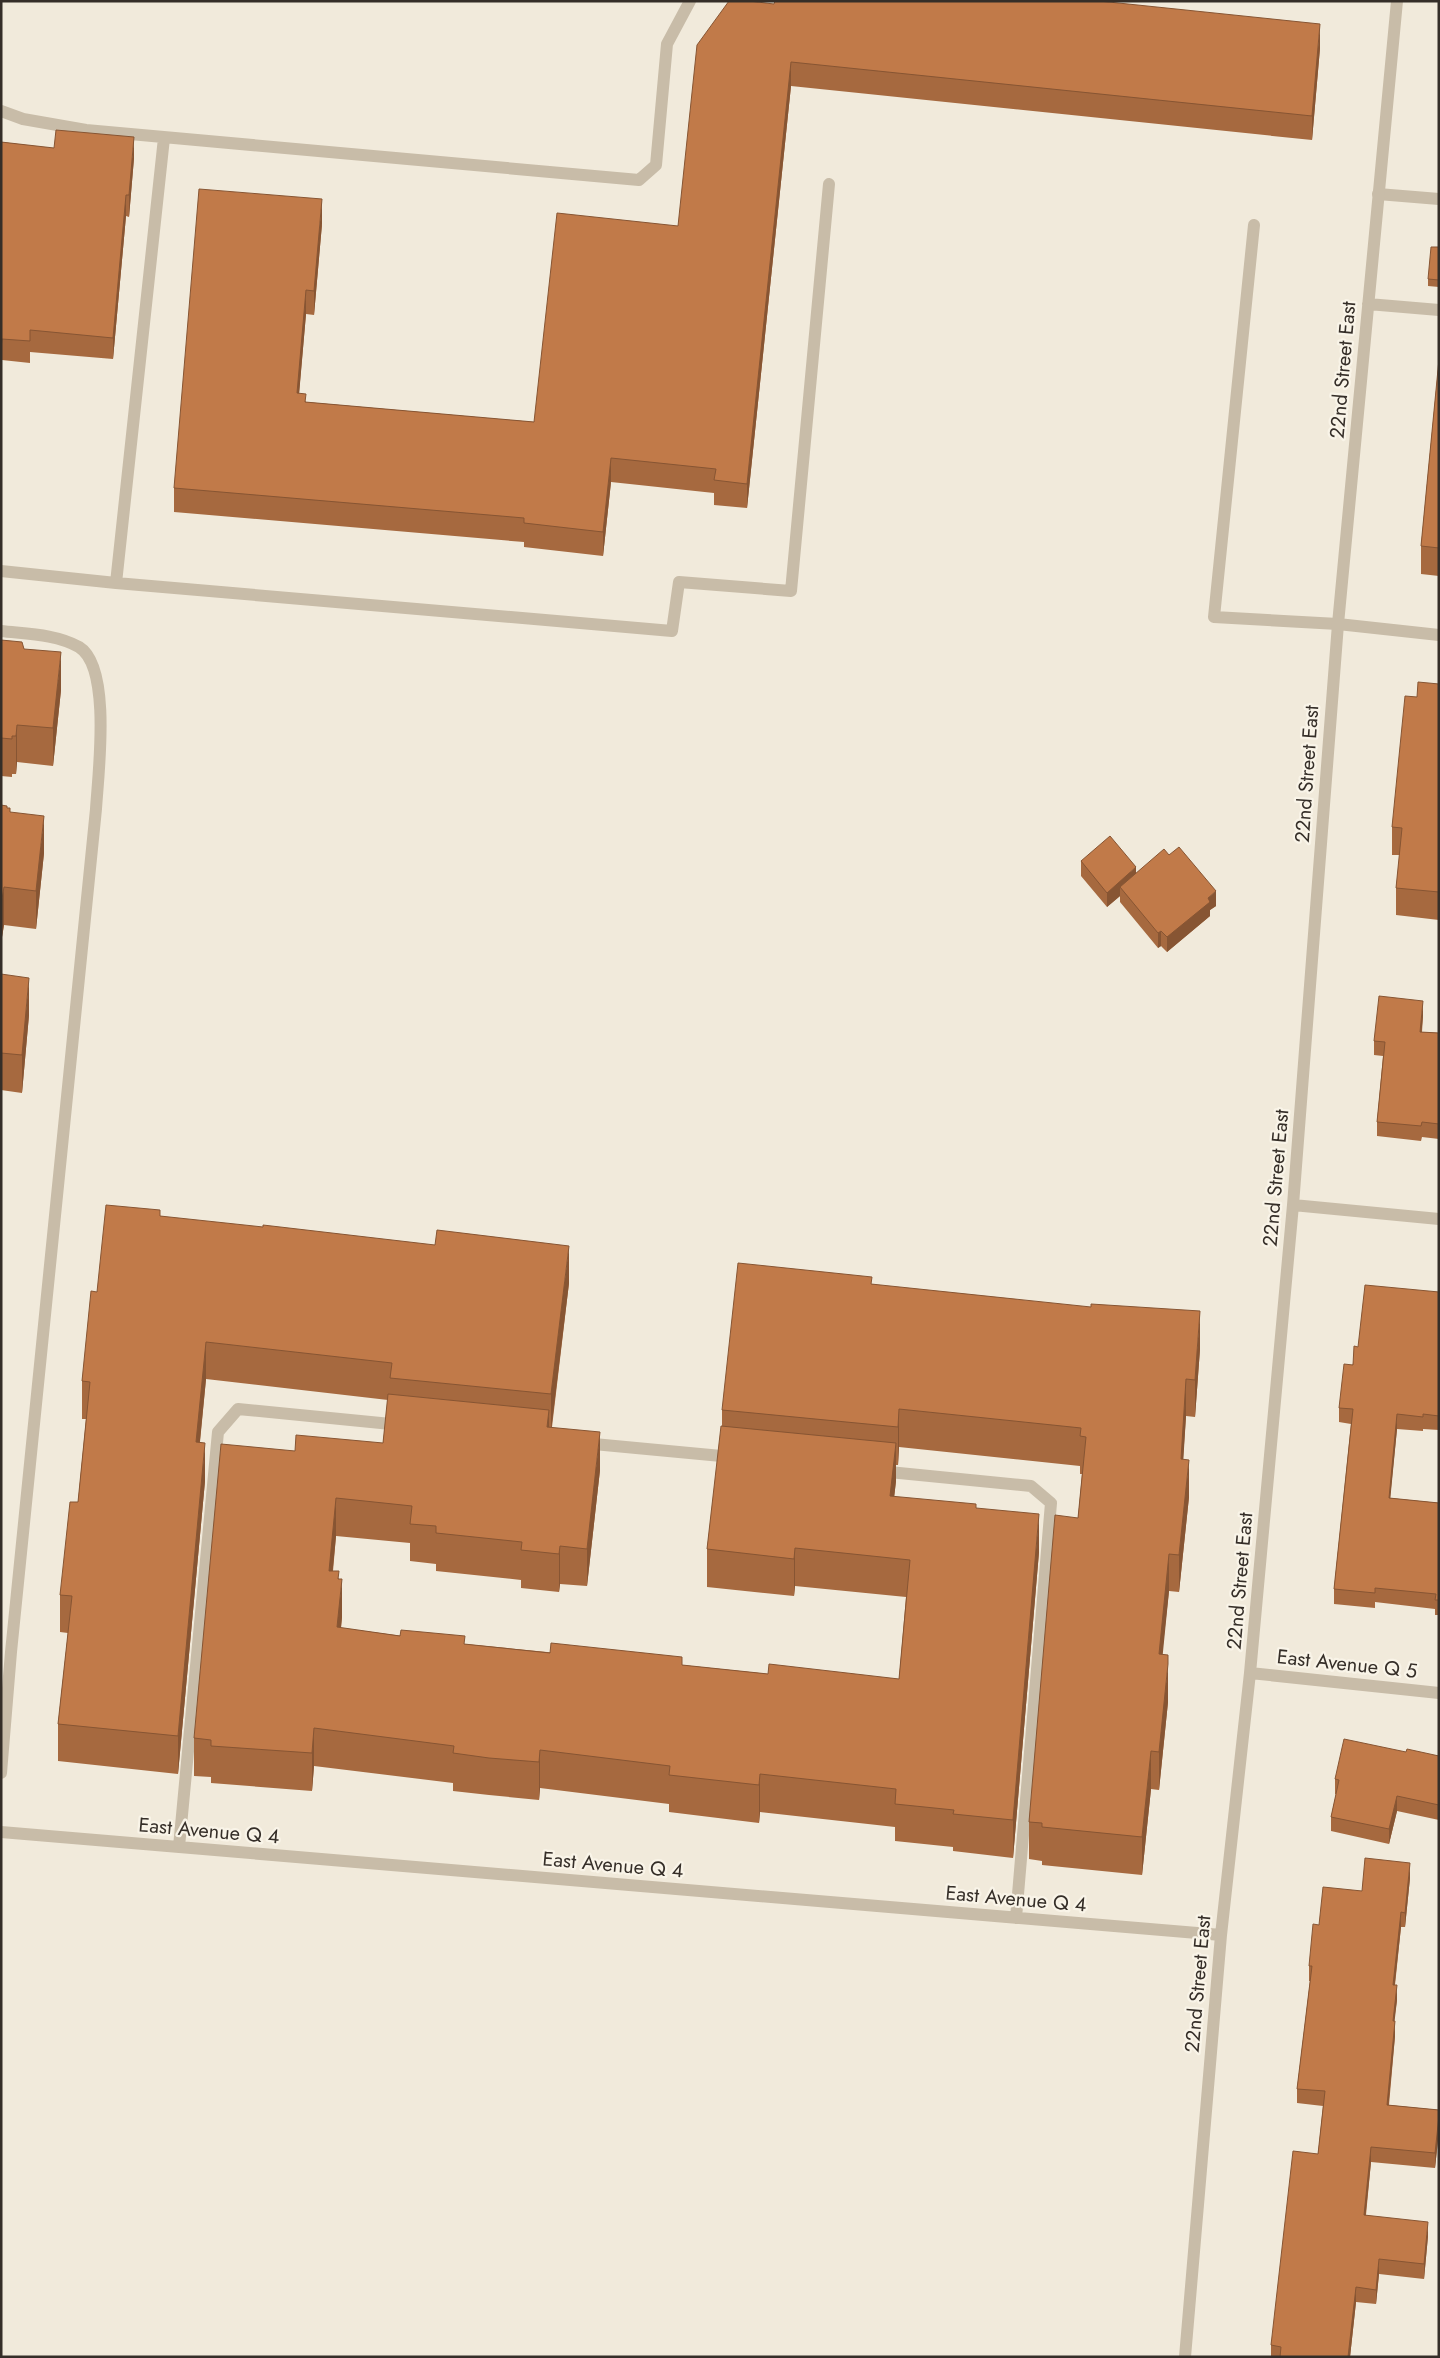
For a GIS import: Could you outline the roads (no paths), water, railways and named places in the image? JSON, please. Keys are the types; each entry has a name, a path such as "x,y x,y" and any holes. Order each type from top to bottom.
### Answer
{"street":[{"path":"1,111 23,119 86,130 639,180 656,165 667,44 690,1"},
{"name":"22nd Street East","path":"1184,2357 1221,1935 1250,1673 1294,1205 1338,624 1397,1"},
{"path":"116,583 164,138"},
{"path":"1,571 116,583 672,631 679,582 791,592 829,184"},
{"path":"1378,194 1439,200"},
{"path":"1254,225 1214,617 1338,624 1439,634"},
{"path":"1368,304 1439,310"},
{"path":"1,631 51,636 80,648 90,659 101,704 96,809 11,1652 1,1773"},
{"path":"1294,1205 1439,1220"},
{"path":"179,1847 218,1432 238,1409 416,1427"},
{"path":"575,1442 743,1458"},
{"path":"862,1470 1031,1486 1051,1503 1016,1918"},
{"name":"East Avenue Q 5","path":"1250,1673 1439,1693"},
{"name":"East Avenue Q 4","path":"1,1832 1221,1935"}]}
